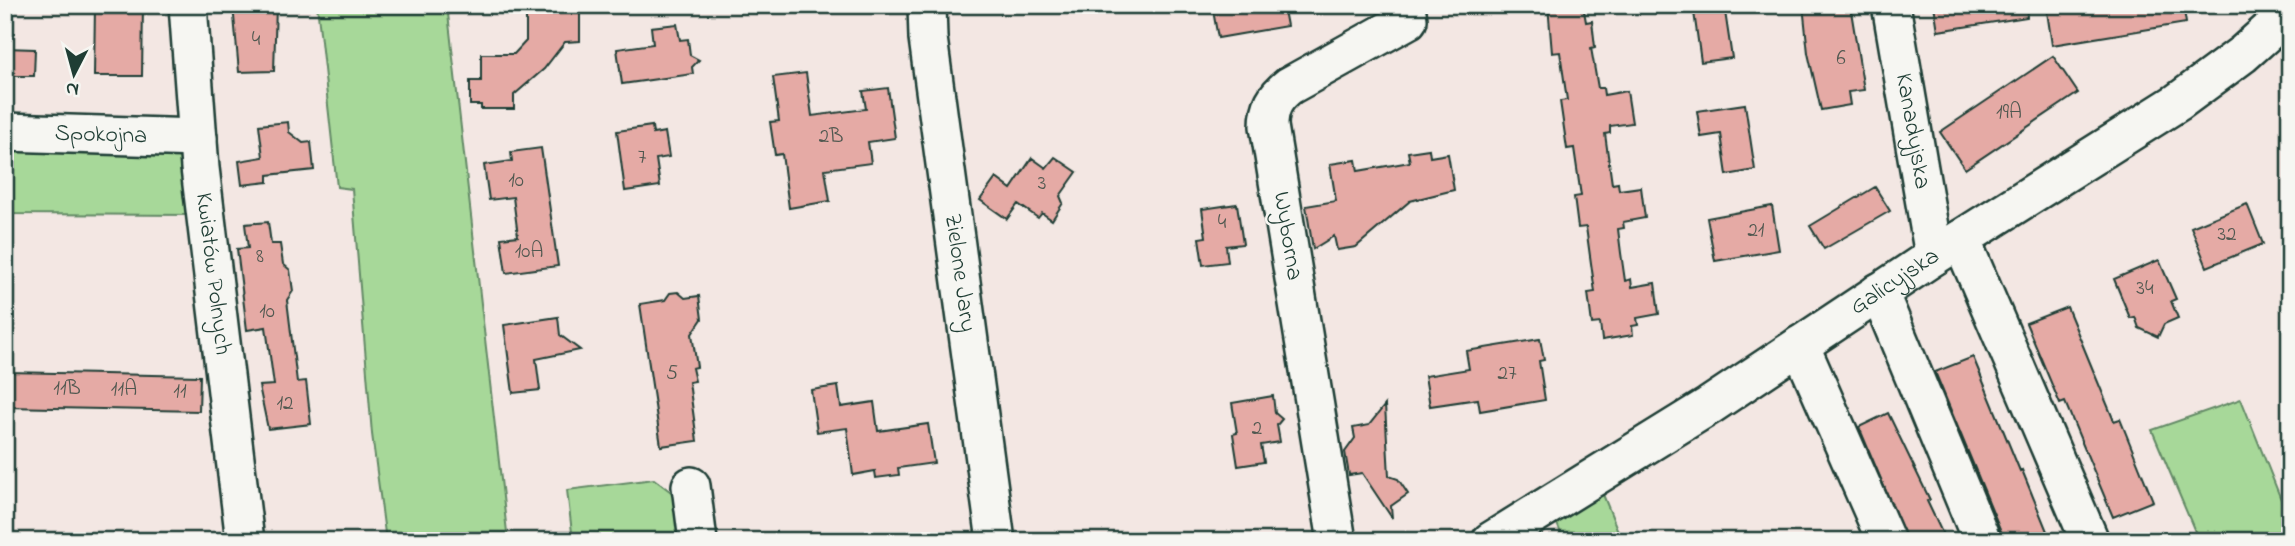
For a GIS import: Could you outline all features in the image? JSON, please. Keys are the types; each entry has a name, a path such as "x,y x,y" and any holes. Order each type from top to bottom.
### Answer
{"street":[{"name":"Kwiatów Polnych","path":"188,5 198,138 245,541"},
{"name":"Zielone Jary","path":"927,5 928,38 996,541"},
{"name":"Wyborna","path":"1337,541 1269,126 1269,111 1278,94 1289,86 1408,20 1406,5"},
{"name":"Kanadyjska","path":"1891,5 1947,248 2090,541"},
{"name":"Galicyjska","path":"1491,541 2178,102 2243,54 2290,12"},
{"name":"Spokojna","path":"5,132 198,138"},
{"path":"1879,292 1982,541"},
{"path":"1800,345 1886,541"},
{"path":"691,486 698,541"}],"green space":[{"path":"317,5 447,5 508,541 386,541 372,434 352,189 337,187"},
{"path":"5,142 190,149 195,215 5,214"},
{"path":"2241,399 2290,522 2290,541 2199,541 2152,430"},
{"path":"654,479 687,504 691,541 573,541 567,490"},
{"path":"1602,492 1622,541 1564,541 1556,521"}],"building":[{"path":"95,5 143,5 142,76 94,76"},
{"path":"233,5 276,5 274,71 239,72"},
{"path":"553,5 577,5 580,8 580,41 565,42 544,69 514,95 514,109 481,109 481,105 470,105 470,81 481,81 481,54 514,54 526,41 526,9 553,9"},
{"path":"1212,5 1283,5 1287,26 1218,38"},
{"path":"1548,5 1583,5 1586,22 1592,21 1595,47 1591,48 1598,88 1603,88 1604,95 1627,91 1632,123 1610,126 1610,133 1605,134 1612,184 1618,183 1619,190 1641,187 1645,218 1623,222 1624,228 1618,229 1625,281 1631,279 1632,287 1655,283 1659,314 1637,318 1638,325 1632,326 1633,335 1602,340 1600,323 1592,324 1588,293 1595,292 1586,227 1578,228 1574,197 1581,196 1574,148 1567,149 1560,101 1567,100 1560,52 1552,53"},
{"path":"1693,5 1724,5 1732,58 1701,62"},
{"path":"1803,5 1850,5 1864,90 1848,92 1850,105 1821,110 1808,53"},
{"path":"1934,5 2026,5 2027,17 1938,31"},
{"path":"2046,5 2183,5 2186,23 2052,45"},
{"path":"677,24 680,40 688,39 690,55 699,60 692,67 693,74 622,84 617,49 653,44 651,27"},
{"path":"5,48 35,49 34,76 5,76"},
{"path":"2053,56 2078,93 1965,169 1940,132"},
{"path":"806,73 812,116 866,109 863,91 888,88 895,138 868,142 871,163 825,169 830,201 789,208 782,154 775,155 770,122 779,121 773,77"},
{"path":"1745,104 1755,170 1727,175 1721,134 1701,137 1697,111"},
{"path":"288,122 289,132 303,143 311,142 314,170 268,175 268,182 242,185 239,161 263,157 259,125"},
{"path":"652,126 653,134 665,132 669,157 656,159 660,186 625,191 617,131"},
{"path":"541,148 558,266 506,273 501,238 518,236 513,197 489,200 484,165 512,161 511,152"},
{"path":"1429,149 1430,157 1448,154 1454,190 1410,201 1356,247 1337,250 1334,236 1313,249 1306,206 1336,201 1330,164 1356,160 1358,171 1410,162 1408,152"},
{"path":"1055,157 1077,172 1060,196 1063,203 1052,220 1042,213 1038,218 1018,204 1007,219 980,200 996,178 1011,189 1032,158 1046,168"},
{"path":"1875,187 1890,211 1824,249 1810,226"},
{"path":"1237,204 1243,244 1226,246 1228,262 1203,265 1199,238 1206,237 1202,209"},
{"path":"2247,204 2263,244 2207,267 2191,227"},
{"path":"1772,206 1779,250 1715,261 1707,218"},
{"path":"268,222 271,244 280,244 283,264 290,270 293,291 287,300 297,382 306,381 311,424 268,429 259,386 274,385 266,327 247,330 237,249 248,248 245,224"},
{"path":"2159,260 2176,299 2171,301 2178,318 2164,324 2158,337 2139,328 2135,317 2130,318 2114,279"},
{"path":"678,292 685,298 699,296 702,319 692,334 697,367 692,368 695,381 689,382 697,441 661,446 640,304 665,300 670,293"},
{"path":"2067,307 2114,421 2120,419 2153,501 2113,517 2065,402 2060,404 2026,323"},
{"path":"558,317 560,335 580,350 536,359 540,390 513,393 504,325"},
{"path":"1540,339 1544,360 1539,361 1545,400 1480,411 1478,399 1430,406 1425,376 1469,369 1466,351"},
{"path":"1973,357 2051,541 2005,541 1935,372"},
{"path":"7,372 200,376 199,411 6,407"},
{"path":"838,386 841,407 874,402 878,431 928,424 934,463 898,468 899,475 876,478 875,471 853,475 847,428 817,432 811,390"},
{"path":"1273,396 1275,413 1282,419 1277,425 1280,442 1261,445 1264,462 1238,466 1233,434 1237,433 1232,403"},
{"path":"1385,405 1389,476 1398,479 1408,494 1391,506 1392,518 1362,473 1349,475 1345,452 1355,438 1353,428 1369,425"},
{"path":"1888,413 1930,500 1927,501 1946,541 1907,541 1859,427"}]}
